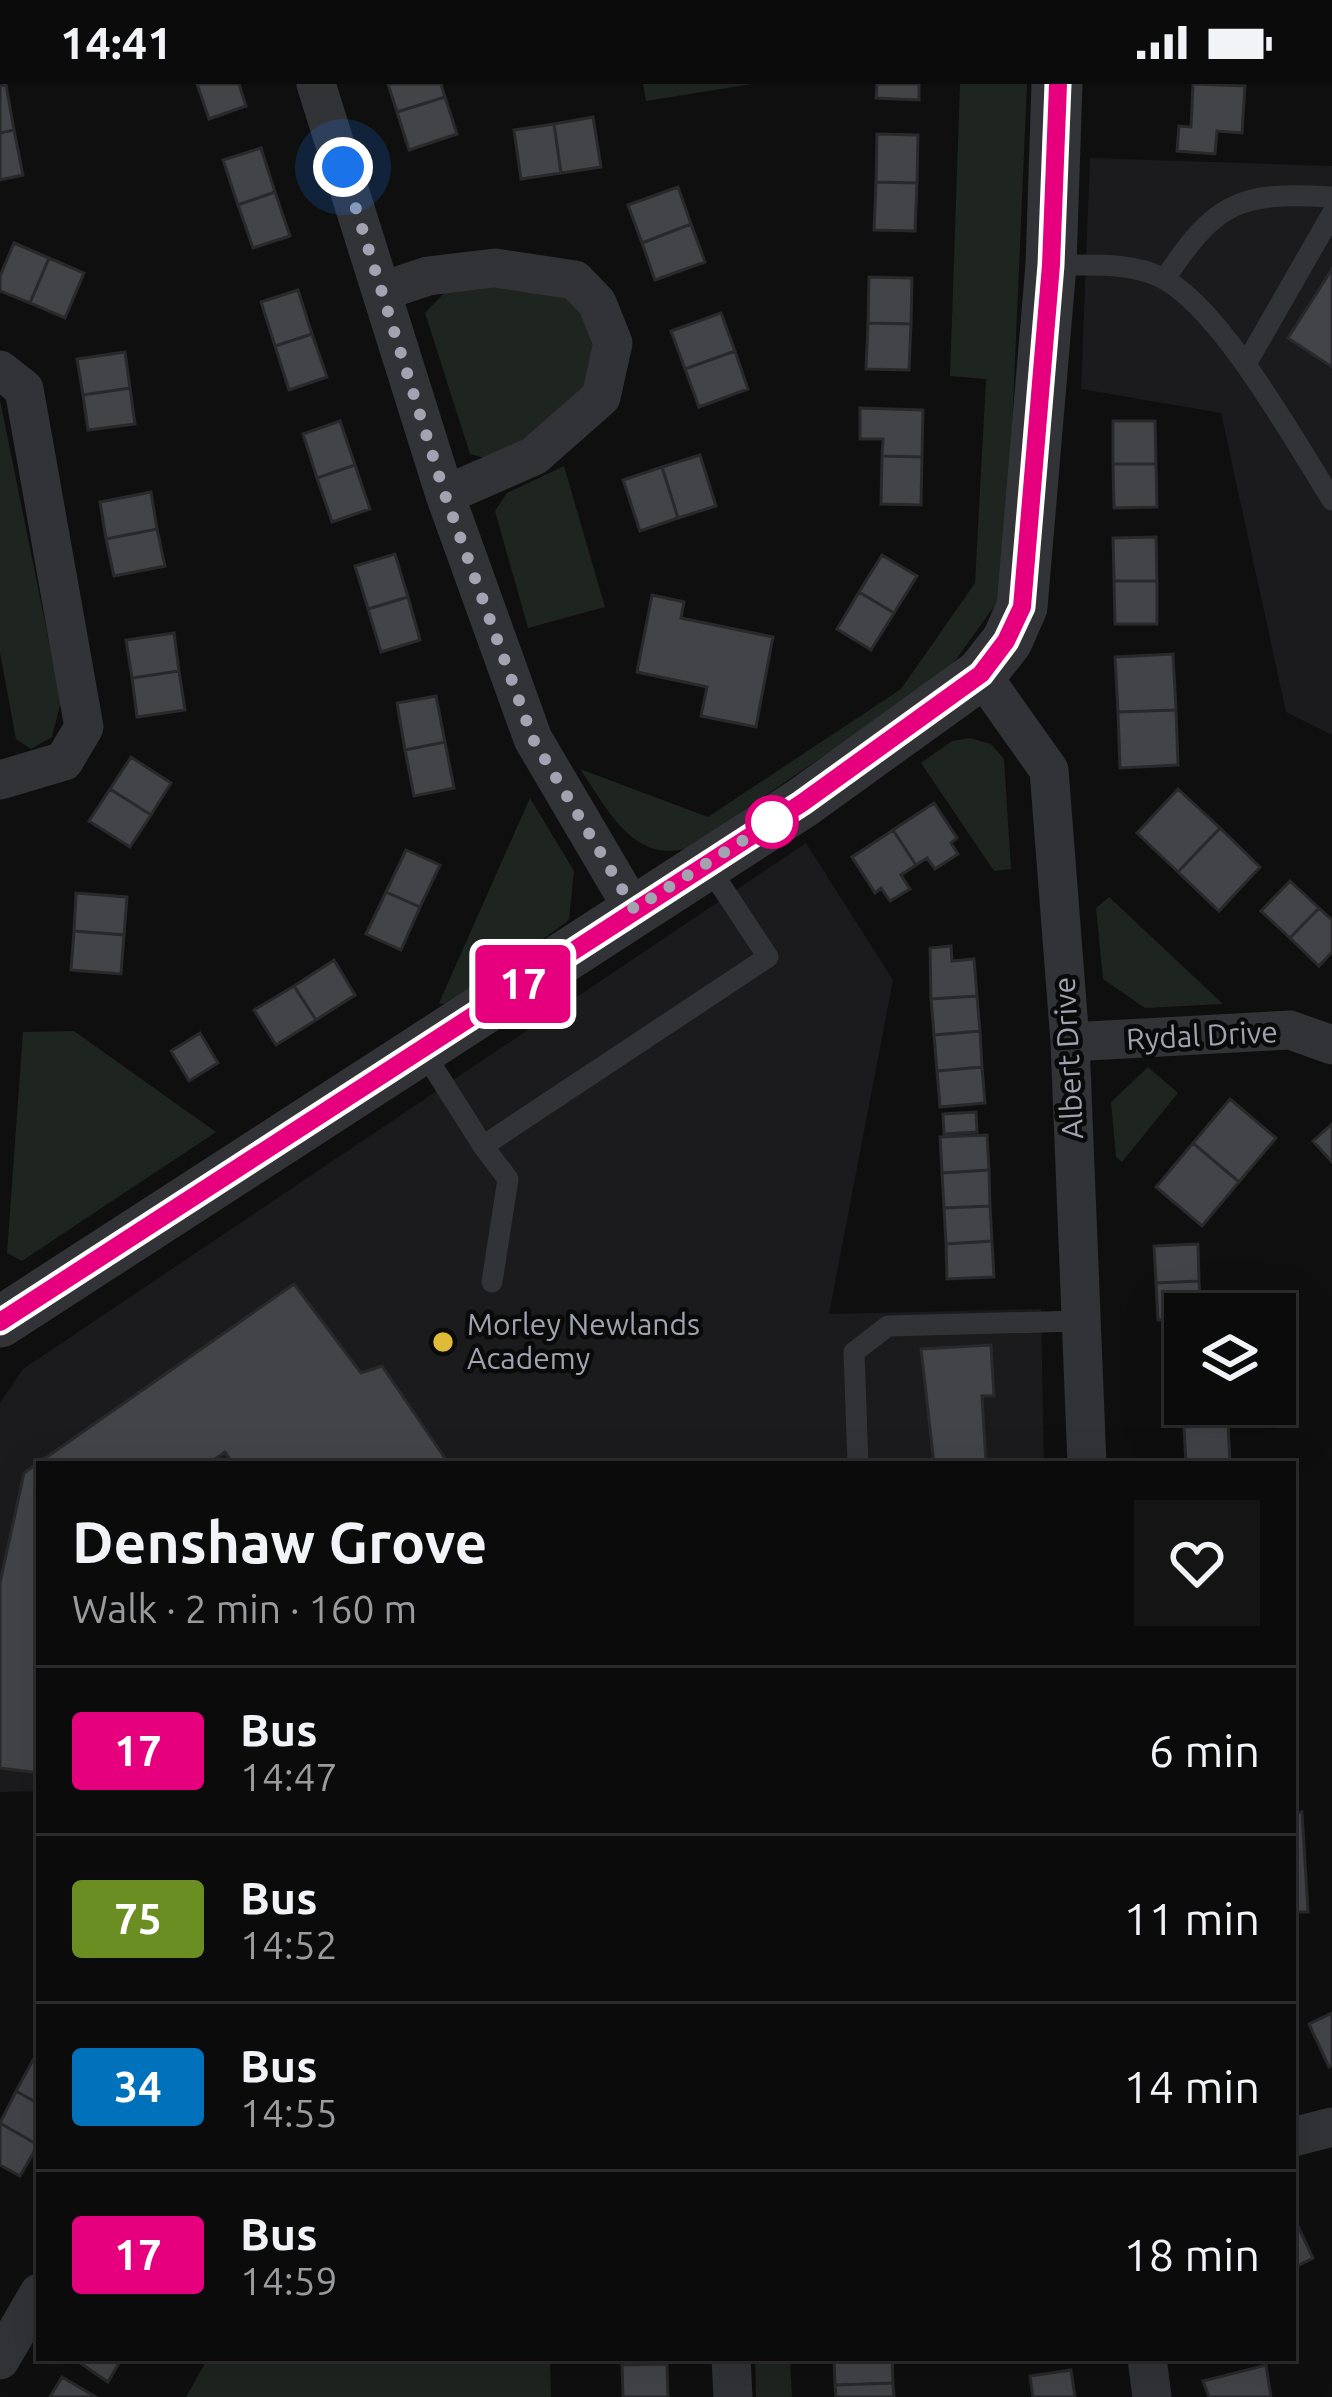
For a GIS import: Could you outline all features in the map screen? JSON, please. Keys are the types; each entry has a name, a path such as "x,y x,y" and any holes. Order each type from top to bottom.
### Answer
{"street":[{"path":"316,84 445,495 533,739 634,909"},
{"path":"0,1322 802,803 981,674 1006,641 1022,607 1051,265 1058,84"},
{"path":"383,291 428,276 495,268 575,280 597,303 614,343 601,397 534,456 445,495"},
{"path":"0,370 24,389 84,727 64,761 0,780"},
{"name":"Albert Drive","path":"981,674 1049,770 1070,1042 1087,1461"},
{"name":"Rydal Drive","path":"1070,1042 1291,1030 1332,1046"},
{"path":"1296,2137 1332,2127"},
{"path":"0,2360 36,2298"},
{"path":"731,2361 733,2397"},
{"path":"1147,2361 1152,2397"}],"lane":[{"path":"1165,279 1197,230 1238,202 1279,193 1332,197"},
{"path":"1246,364 1332,214"},
{"path":"1051,265 1130,268 1165,279 1246,364 1332,500"},
{"path":"483,1146 768,957 706,863"},
{"path":"423,1051 508,1179 492,1282"},
{"path":"858,1461 854,1352 888,1326 1079,1321"}],"shaded area":[{"path":"643,84 752,84 646,101"},
{"path":"960,84 1027,84 1006,568 998,601 947,672 688,848 652,848 623,829 580,769 708,817 901,689 975,583 986,379 950,376"},
{"path":"1090,158 1332,166 1332,735 1286,712 1221,413 1081,389"},
{"path":"504,287 558,292 590,316 598,371 568,418 489,459 470,454 425,313 445,292"},
{"path":"0,400 61,701 52,737 31,749 16,739 0,653"},
{"path":"564,466 605,607 528,628 495,511 507,493"},
{"path":"970,738 991,744 1004,759 1011,869 994,871 921,763 952,741"},
{"path":"530,798 574,871 569,920 460,1001 451,1006 439,1003"},
{"name":"Morley Newlands Academy","path":"806,843 893,980 829,1314 1041,1309 1044,1461 36,1461 36,1791 0,1792 0,1403 23,1369"},
{"path":"1109,897 1223,1004 1145,1008 1103,979 1096,908"},
{"path":"74,1031 216,1132 22,1261 7,1253 23,1032"},
{"path":"1148,1067 1178,1093 1122,1162 1116,1157 1111,1102"},
{"path":"206,2361 550,2361 551,2397 186,2397"},
{"path":"755,2361 790,2361 792,2397 756,2397"}],"building":[{"path":"197,84 239,84 246,106 209,119"},
{"path":"388,84 441,84 445,97 397,112"},
{"path":"877,84 919,84 919,100 876,98"},
{"path":"1193,84 1245,86 1242,133 1217,131 1215,154 1177,151 1179,126 1191,127"},
{"path":"6,85 14,130 0,133 0,86"},
{"path":"445,97 457,134 409,150 397,112"},
{"path":"593,117 601,167 561,173 554,124"},
{"path":"554,124 561,173 521,179 514,130"},
{"path":"14,130 23,175 0,180 0,133"},
{"path":"877,134 918,135 917,183 876,182"},
{"path":"261,148 275,192 238,205 223,160"},
{"path":"876,182 917,183 915,231 874,230"},
{"path":"678,187 691,224 642,243 628,205"},
{"path":"275,192 290,236 253,248 238,205"},
{"path":"691,224 705,262 655,280 642,243"},
{"path":"14,243 49,258 30,303 0,291 0,276"},
{"path":"49,258 84,273 65,318 30,303"},
{"path":"1332,269 1332,367 1288,338"},
{"path":"869,277 912,278 911,324 868,323"},
{"path":"298,290 312,334 275,346 261,302"},
{"path":"721,313 735,351 685,369 671,331"},
{"path":"868,323 911,324 909,370 866,369"},
{"path":"312,334 327,377 289,390 275,346"},
{"path":"735,351 748,389 699,407 685,369"},
{"path":"125,352 130,388 83,395 77,359"},
{"path":"130,388 135,424 88,430 83,395"},
{"path":"860,408 923,410 922,457 882,456 883,439 860,439"},
{"path":"340,421 355,465 317,478 303,434"},
{"path":"1113,421 1155,421 1156,464 1113,464"},
{"path":"700,455 716,506 678,518 662,467"},
{"path":"882,456 922,457 921,505 881,504"},
{"path":"1113,464 1156,464 1157,507 1114,508"},
{"path":"355,465 370,509 332,522 317,478"},
{"path":"662,467 678,518 640,531 623,480"},
{"path":"151,492 157,529 106,539 100,502"},
{"path":"157,529 165,566 114,576 106,539"},
{"path":"1156,537 1157,581 1114,581 1113,538"},
{"path":"395,554 408,597 368,609 355,566"},
{"path":"882,555 917,576 894,613 859,592"},
{"path":"1114,581 1157,581 1157,624 1115,624"},
{"path":"859,592 894,613 871,650 837,629"},
{"path":"652,595 684,602 681,618 773,637 756,727 701,716 707,687 637,672"},
{"path":"408,597 420,640 381,652 368,609"},
{"path":"174,633 179,671 132,678 126,640"},
{"path":"1173,654 1176,710 1118,712 1115,657"},
{"path":"179,671 185,710 137,717 132,678"},
{"path":"436,696 445,742 405,750 397,703"},
{"path":"1176,710 1178,765 1120,768 1118,712"},
{"path":"445,742 454,788 414,796 405,750"},
{"path":"131,757 171,783 151,815 110,789"},
{"path":"110,789 151,815 130,847 89,821"},
{"path":"1178,789 1220,828 1178,872 1137,833"},
{"path":"934,803 957,838 951,843 958,854 935,869 927,858 916,865 893,830"},
{"path":"1220,828 1260,867 1219,911 1178,872"},
{"path":"893,830 916,865 901,875 910,889 890,901 881,888 875,893 852,857"},
{"path":"406,850 440,865 420,907 386,892"},
{"path":"1290,881 1319,908 1290,938 1261,911"},
{"path":"386,892 420,907 401,950 366,934"},
{"path":"76,893 127,897 124,935 74,931"},
{"path":"1319,908 1332,920 1332,952 1319,966 1290,938"},
{"path":"74,931 124,935 121,974 71,970"},
{"path":"951,946 952,961 974,959 977,996 931,999 930,948"},
{"path":"334,960 355,995 316,1020 294,986"},
{"path":"294,986 316,1020 276,1045 254,1010"},
{"path":"977,996 980,1031 934,1035 931,999"},
{"path":"980,1031 982,1067 937,1071 934,1035"},
{"path":"200,1033 218,1063 189,1081 171,1051"},
{"path":"982,1067 985,1103 940,1107 937,1071"},
{"path":"1230,1099 1276,1138 1239,1182 1193,1143"},
{"path":"976,1112 977,1132 944,1134 943,1114"},
{"path":"1332,1124 1332,1162 1313,1141"},
{"path":"987,1135 989,1170 942,1173 940,1137"},
{"path":"1193,1143 1239,1182 1202,1226 1156,1187"},
{"path":"989,1170 990,1206 944,1208 942,1173"},
{"path":"990,1206 992,1241 946,1244 944,1208"},
{"path":"992,1241 994,1277 947,1279 946,1244"},
{"path":"1198,1244 1199,1281 1156,1283 1154,1246"},
{"path":"1199,1281 1200,1293 1164,1293 1164,1319 1158,1320 1156,1283"},
{"path":"294,1284 361,1373 382,1366 447,1461 231,1461 225,1452 212,1461 41,1461"},
{"path":"991,1345 994,1396 982,1396 986,1461 934,1461 921,1349"},
{"path":"1228,1425 1230,1461 1186,1461 1184,1427"},
{"path":"36,1465 36,1773 0,1768 0,1583 24,1473"},
{"path":"1302,1812 1308,1912 1296,1912 1296,1813"},
{"path":"1332,2013 1332,2065 1329,2067 1309,2024"},
{"path":"33,2060 36,2062 36,2102 16,2091"},
{"path":"16,2091 36,2102 36,2144 0,2123"},
{"path":"0,2123 36,2144 36,2148 20,2176 0,2165"},
{"path":"1296,2222 1313,2258 1296,2266"},
{"path":"77,2361 120,2361 108,2382"},
{"path":"621,2361 667,2361 667,2364 622,2365"},
{"path":"834,2361 892,2361 893,2383 835,2385"},
{"path":"667,2364 668,2397 623,2397 622,2365"},
{"path":"1266,2365 1271,2397 1209,2397 1203,2381"},
{"path":"1071,2370 1075,2397 1033,2397 1030,2376"},
{"path":"62,2377 96,2397 50,2397"},
{"path":"893,2383 894,2397 836,2397 835,2385"}],"bus line":[{"name":"17","path":"0,1322 802,803 981,674 1006,641 1022,607 1051,265 1058,84"}],"place":[{"name":"Morley Newlands Academy","path":"443,1342"}],"route":[{"path":"343,167 445,495 533,739 634,909 772,822"}]}
